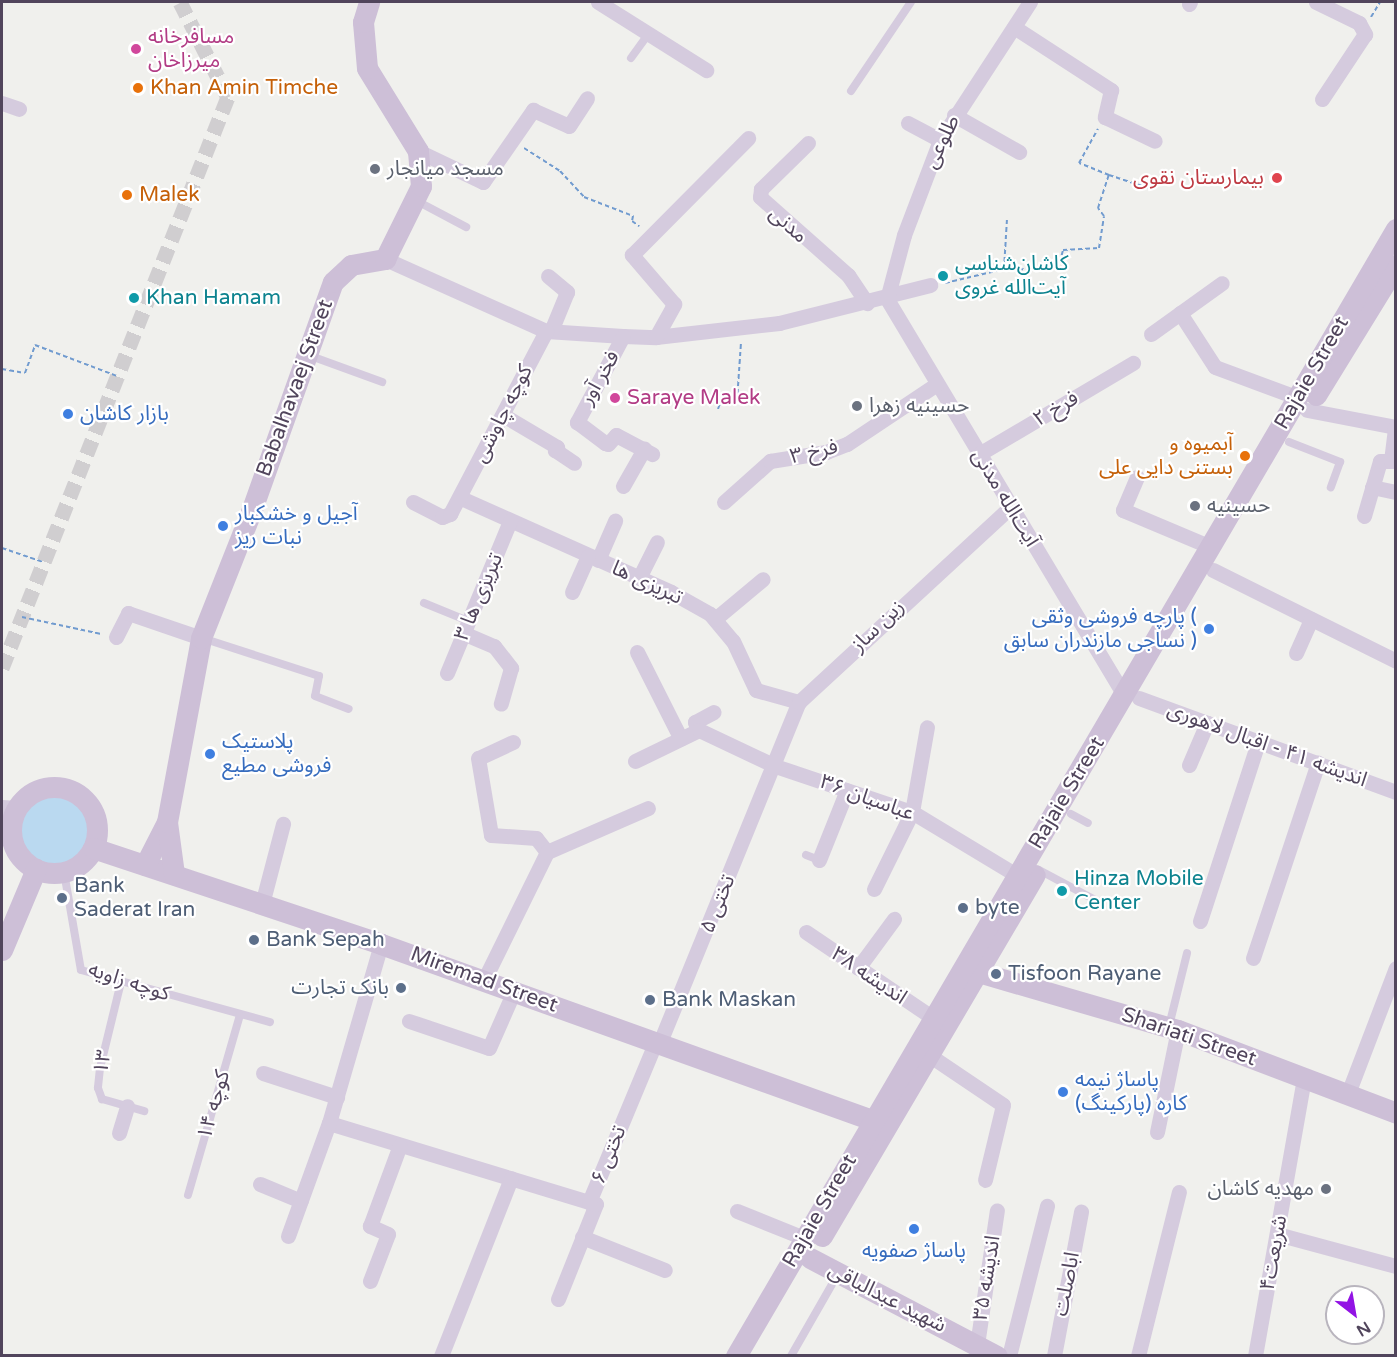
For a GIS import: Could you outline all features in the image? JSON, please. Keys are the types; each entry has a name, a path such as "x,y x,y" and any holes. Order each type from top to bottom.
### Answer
{"street":[{"path":"369,2 363,22 367,68 418,151 421,186 385,259 548,331 623,336 656,337 742,327 887,299 930,285"},
{"path":"598,2 624,8 649,33 706,70"},
{"name":"طلوعی","path":"887,299 904,235 940,140 954,115 1030,2"},
{"path":"1316,2 1364,28 1365,34 1322,99"},
{"path":"1014,27 1111,90 1105,117 1155,141"},
{"path":"418,151 483,182 533,110 569,126 587,98"},
{"path":"2,103 19,109"},
{"path":"954,115 1019,152"},
{"path":"908,123 940,140"},
{"path":"656,337 674,304 632,255 748,138"},
{"name":"مدنی","path":"808,143 761,189 760,197 848,275 867,303"},
{"name":"Rajaie Street","path":"736,1356 807,1248 978,972 1028,873 1080,818 1132,697 1211,547 1384,272 1395,229"},
{"name":"Babalhavaej Street","path":"167,822 192,668 201,638 252,509 305,354 333,282 351,265 385,259"},
{"name":"کوچه چاوشی","path":"460,498 567,292 548,276"},
{"path":"1151,334 1222,283"},
{"name":"آیت‌الله مدنی","path":"887,299 1010,507 1132,697"},
{"path":"1180,313 1215,367 1303,404 1395,427 1391,461 1380,461 1364,516"},
{"name":"فخر آور","path":"623,336 615,356 577,422 608,444 616,435 648,452 623,486"},
{"path":"615,356 629,363"},
{"name":"فرخ ۲","path":"979,454 1133,363"},
{"name":"فرخ ۳","path":"724,502 770,461 826,452 847,444 937,384"},
{"name":"Rajaie Street","path":"753,1356 872,1120 933,1018 1028,873 1132,697 1213,570 1289,442 1303,404"},
{"path":"503,415 557,447 555,450 574,463"},
{"path":"1137,477 1123,510 1211,547"},
{"path":"1372,487 1395,492"},
{"path":"413,502 447,517 460,498"},
{"name":"تبریزی ها","path":"460,498 639,578 715,619 733,641 756,690 799,702"},
{"name":"زین ساز","path":"775,766 799,702 1010,507"},
{"name":"تبریزی ها ۳","path":"447,673 510,521"},
{"path":"572,592 615,521"},
{"path":"639,578 657,542"},
{"path":"1213,570 1395,661"},
{"path":"715,619 763,579"},
{"path":"116,637 128,613 201,638"},
{"path":"1296,653 1311,619"},
{"path":"466,627 494,646 511,668 501,705"},
{"path":"637,652 681,739"},
{"name":"اندیشه ۴۱ - اقبال لاهوری","path":"1132,697 1395,792"},
{"path":"635,761 699,730 695,722 714,712"},
{"path":"1190,765 1207,723"},
{"path":"874,889 912,812 927,727"},
{"name":"عباسیان ۳۶","path":"699,730 775,766 912,812 1028,873"},
{"path":"513,742 478,758 491,835 536,838 547,852"},
{"path":"1200,921 1258,742"},
{"path":"1254,958 1318,763"},
{"name":"تختی ۵","path":"658,1042 775,766"},
{"path":"52,786 80,795 96,819 93,848 81,862 64,872 36,869 15,850 11,836 9,808 38,789 52,786"},
{"path":"813,857 847,790"},
{"path":"484,980 547,852 648,808"},
{"path":"145,865 167,822"},
{"path":"167,822 174,874"},
{"path":"262,904 283,824"},
{"name":"Miremad Street","path":"93,848 381,944 872,1120"},
{"path":"2,950 36,869"},
{"path":"858,968 894,919"},
{"name":"اندیشه ۳۸","path":"806,932 933,1018"},
{"path":"288,1236 329,1123 381,944"},
{"path":"1347,1096 1395,968"},
{"name":"Shariati Street","path":"978,972 1173,1028 1395,1113"},
{"path":"410,1021 489,1048 514,991"},
{"path":"1157,1132 1173,1028"},
{"name":"تختی ۶","path":"558,1299 596,1204 590,1202 658,1042"},
{"path":"928,1054 1003,1105 985,1180"},
{"path":"263,1073 337,1097"},
{"name":"شریعت۴","path":"1255,1356 1304,1079"},
{"path":"120,1133 127,1106"},
{"path":"329,1123 590,1202"},
{"path":"370,1281 388,1234 370,1226 400,1145"},
{"path":"441,1356 512,1179"},
{"path":"260,1184 301,1201"},
{"path":"1138,1356 1179,1192"},
{"path":"1009,1356 1047,1206"},
{"name":"اندیشه ۳۵","path":"977,1345 998,1210"},
{"path":"736,1211 807,1248"},
{"name":"اباصلت","path":"1054,1356 1081,1212"},
{"path":"1277,1234 1395,1266"},
{"path":"582,1237 665,1270"},
{"name":"شهید عبدالباقی","path":"807,1248 838,1273 997,1356"}],"lane":[{"path":"851,91 911,2"},
{"path":"631,58 649,33"},
{"path":"415,200 466,227"},
{"path":"305,354 382,382"},
{"path":"1289,442 1340,462 1331,487"},
{"path":"424,603 466,627"},
{"path":"201,638 319,676 315,696 349,709"},
{"name":"کوچه زاویه","path":"64,872 81,970 270,1022"},
{"path":"1028,873 1098,902"},
{"path":"1173,1028 1188,953"},
{"name":"۱۳","path":"121,982 100,1068 98,1088 102,1099 144,1111"},
{"name":"کوچه ۱۴","path":"188,1195 240,1015"},
{"path":"791,1356 838,1273"}],"path":[{"path":"1105,117 1079,163 1148,188"},
{"path":"512,139 560,171 584,197 633,216 632,221 651,235"},
{"path":"930,285 1004,269 1058,270 1063,250 1099,248 1104,216 1098,208 1109,175"},
{"path":"1004,269 1007,219"},
{"path":"718,409 722,398 737,401 742,327"},
{"path":"2,369 25,373 35,345 117,376"},
{"path":"2,548 44,562"},
{"path":"22,617 56,627 116,637"}],"shaded area":[{"path":"53,795 66,798 78,805 85,817 88,830 85,843 78,855 66,862 53,865 40,862 28,855 21,843 18,830 21,817 28,805 40,798"}],"tunnel":[{"path":"2,668 228,97 180,2"}],"place":[{"name":"مسافرخانه میرزاخان","path":"136,49"},
{"name":"Khan Amin Timche","path":"138,88"},
{"name":"مسجد میانجار","path":"375,169"},
{"name":"بیمارستان نقوی","path":"1277,178"},
{"name":"Malek","path":"127,195"},
{"name":"کاشان‌شناسی آیت‌الله غروی","path":"943,276"},
{"name":"Khan Hamam","path":"134,298"},
{"name":"Saraye Malek","path":"615,398"},
{"name":"حسینیه زهرا","path":"857,406"},
{"name":"بازار کاشان","path":"68,414"},
{"name":"آبمیوه و بستنی دایی علی","path":"1245,456"},
{"name":"حسینیه","path":"1195,506"},
{"name":"آجیل و خشکبار نبات ریز","path":"223,526"},
{"name":"پارچه فروشی وثقی ( نساجی مازندران سابق )","path":"1209,629"},
{"name":"پلاستیک فروشی مطیع","path":"210,754"},
{"name":"Hinza Mobile Center","path":"1062,891"},
{"name":"Bank Saderat Iran","path":"62,898"},
{"name":"byte","path":"963,908"},
{"name":"Bank Sepah","path":"254,940"},
{"name":"Tisfoon Rayane","path":"996,974"},
{"name":"بانک تجارت","path":"401,988"},
{"name":"Bank Maskan","path":"650,1000"},
{"name":"پاساژ نیمه کاره (پارکینگ)","path":"1063,1092"},
{"name":"مهدیه کاشان","path":"1326,1189"},
{"name":"پاساژ صفویه","path":"914,1229"}]}
